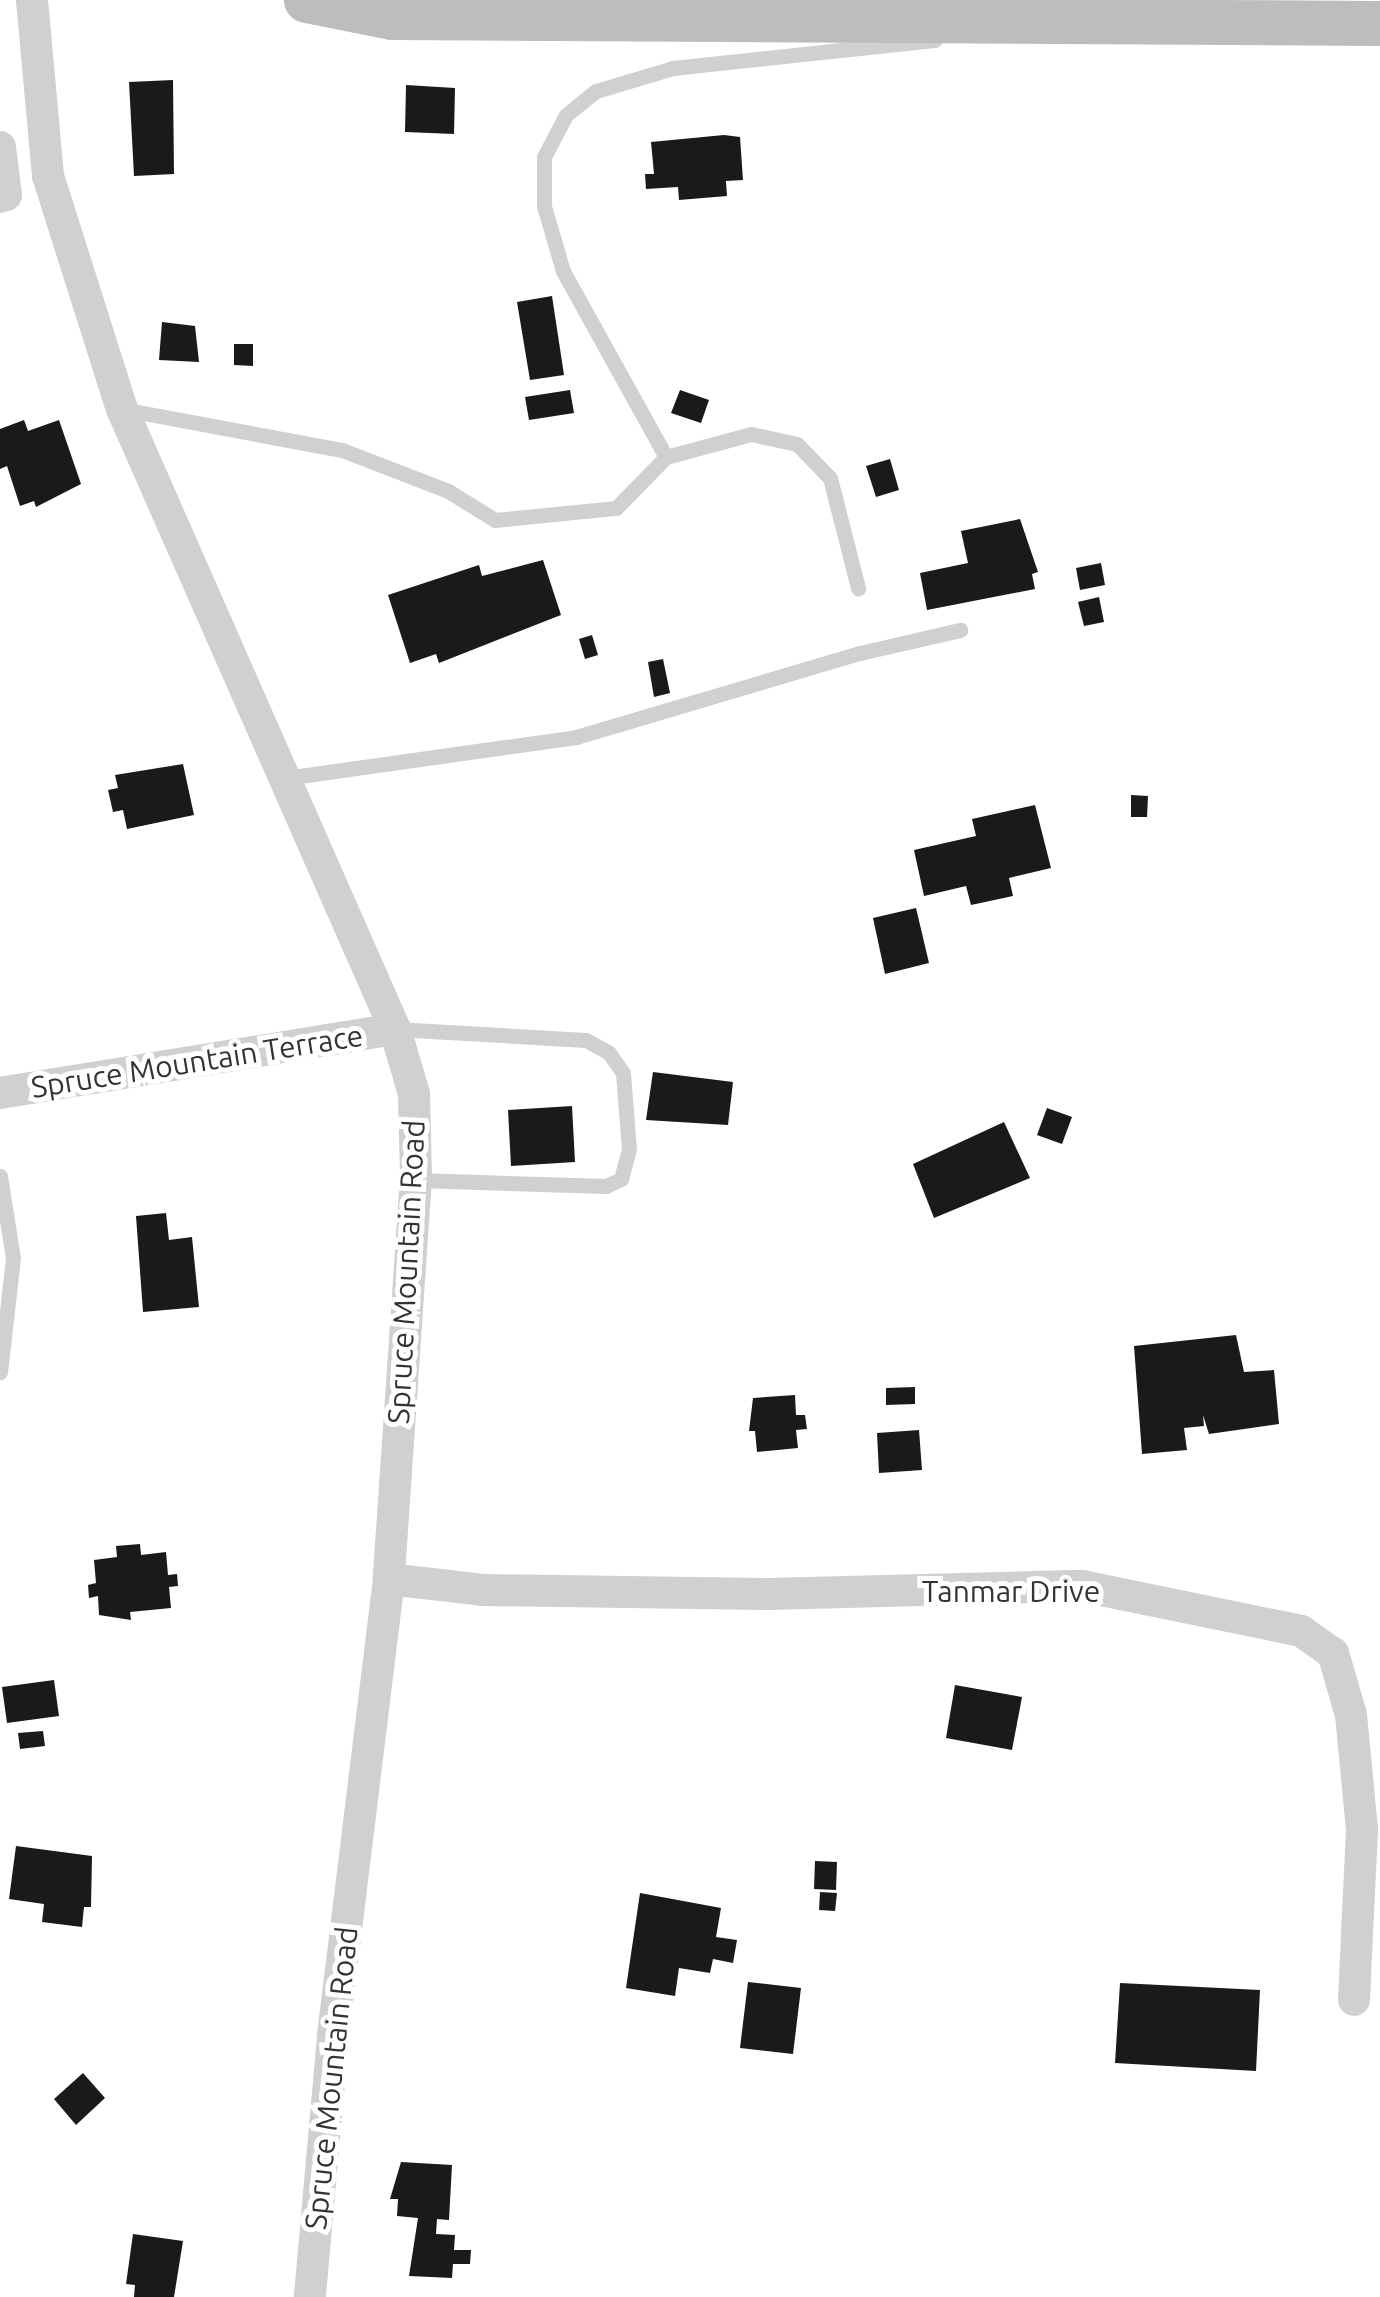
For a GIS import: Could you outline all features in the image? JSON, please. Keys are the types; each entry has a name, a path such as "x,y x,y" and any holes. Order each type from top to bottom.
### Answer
{"main road":[{"path":"306,0 392,16 1314,11 1380,23"}],"street":[{"name":"Spruce Mountain Road","path":"35,5 48,176 122,409 395,1029 414,1094 416,1180 389,1579 333,2037 310,2297"},
{"path":"0,147 6,195 0,197"},
{"name":"Spruce Mountain Terrace","path":"0,1092 395,1029"},
{"name":"Tanmar Drive","path":"389,1579 482,1590 769,1594 1082,1586 1301,1632 1333,1653 1351,1715 1362,1829 1354,2000"}],"lane":[{"path":"666,456 562,271 544,206 544,157 566,115 596,91 639,76 932,41 958,14"},
{"path":"122,409 342,450 448,491 495,520 616,508 666,456 751,434 797,444 830,478 858,588"},
{"path":"284,778 576,738 860,653 960,630"},
{"path":"395,1029 586,1040 609,1053 623,1072 630,1149 620,1180 606,1186 416,1180"},
{"path":"0,1176 14,1258 0,1372"}],"building":[{"path":"173,80 174,174 134,176 129,82"},
{"path":"406,85 455,88 454,134 405,132"},
{"path":"740,137 743,180 726,181 727,196 679,200 678,187 646,189 645,174 654,174 651,142"},
{"path":"552,296 564,375 530,380 517,302"},
{"path":"162,322 195,326 199,362 159,360"},
{"path":"234,344 253,344 253,366 234,365"},
{"path":"570,390 574,413 529,420 525,397"},
{"path":"680,390 709,400 701,423 671,413"},
{"path":"24,420 28,431 59,420 81,484 36,507 34,501 20,506 7,466 0,469 0,429"},
{"path":"890,459 899,490 876,497 866,466"},
{"path":"1020,519 1038,572 1032,574 1035,589 927,610 920,573 968,563 961,531"},
{"path":"543,560 561,615 439,663 436,654 410,663 388,595 479,565 482,576"},
{"path":"1101,563 1105,585 1080,590 1076,568"},
{"path":"1099,597 1104,622 1084,626 1078,602"},
{"path":"592,635 598,655 585,659 579,639"},
{"path":"663,659 670,693 654,697 648,662"},
{"path":"183,764 194,815 127,829 123,810 113,812 108,790 118,788 115,775"},
{"path":"1131,795 1148,796 1147,817 1131,817"},
{"path":"1035,805 1051,868 1009,878 1013,896 971,905 966,886 924,896 914,850 976,836 972,819"},
{"path":"916,908 929,963 885,974 873,918"},
{"path":"653,1072 733,1082 728,1125 646,1120"},
{"path":"572,1106 575,1162 511,1166 508,1110"},
{"path":"1047,1108 1072,1117 1062,1144 1037,1135"},
{"path":"1004,1122 1030,1178 934,1218 913,1164"},
{"path":"166,1213 169,1240 192,1237 199,1307 143,1312 136,1216"},
{"path":"1236,1335 1244,1372 1274,1370 1279,1424 1209,1434 1203,1415 1204,1426 1184,1428 1187,1450 1142,1454 1134,1346"},
{"path":"915,1387 915,1404 886,1405 886,1388"},
{"path":"795,1395 796,1415 805,1415 807,1429 796,1430 798,1448 757,1452 755,1431 749,1431 753,1398"},
{"path":"919,1430 922,1470 879,1473 877,1433"},
{"path":"140,1544 141,1555 166,1552 168,1575 177,1574 178,1586 169,1587 171,1608 130,1612 131,1620 99,1615 98,1596 89,1598 88,1585 96,1583 94,1560 117,1557 116,1546"},
{"path":"54,1680 59,1716 7,1723 2,1687"},
{"path":"955,1685 1022,1697 1012,1750 946,1738"},
{"path":"43,1731 45,1746 20,1749 18,1733"},
{"path":"16,1846 92,1856 91,1907 84,1907 82,1927 42,1922 44,1904 9,1899"},
{"path":"815,1861 837,1862 836,1890 814,1889"},
{"path":"820,1892 837,1893 835,1911 819,1910"},
{"path":"640,1893 721,1908 716,1937 737,1940 733,1963 713,1959 710,1973 679,1968 675,1996 626,1988"},
{"path":"748,1982 801,1988 793,2054 740,2048"},
{"path":"1120,1983 1260,1990 1256,2071 1115,2063"},
{"path":"83,2073 105,2098 76,2125 54,2099"},
{"path":"401,2162 452,2165 449,2220 437,2219 436,2234 455,2235 454,2250 471,2250 470,2264 453,2264 452,2278 409,2276 418,2218 397,2216 398,2199 390,2199"},
{"path":"133,2234 183,2241 174,2297 134,2297 135,2285 126,2284"}]}
